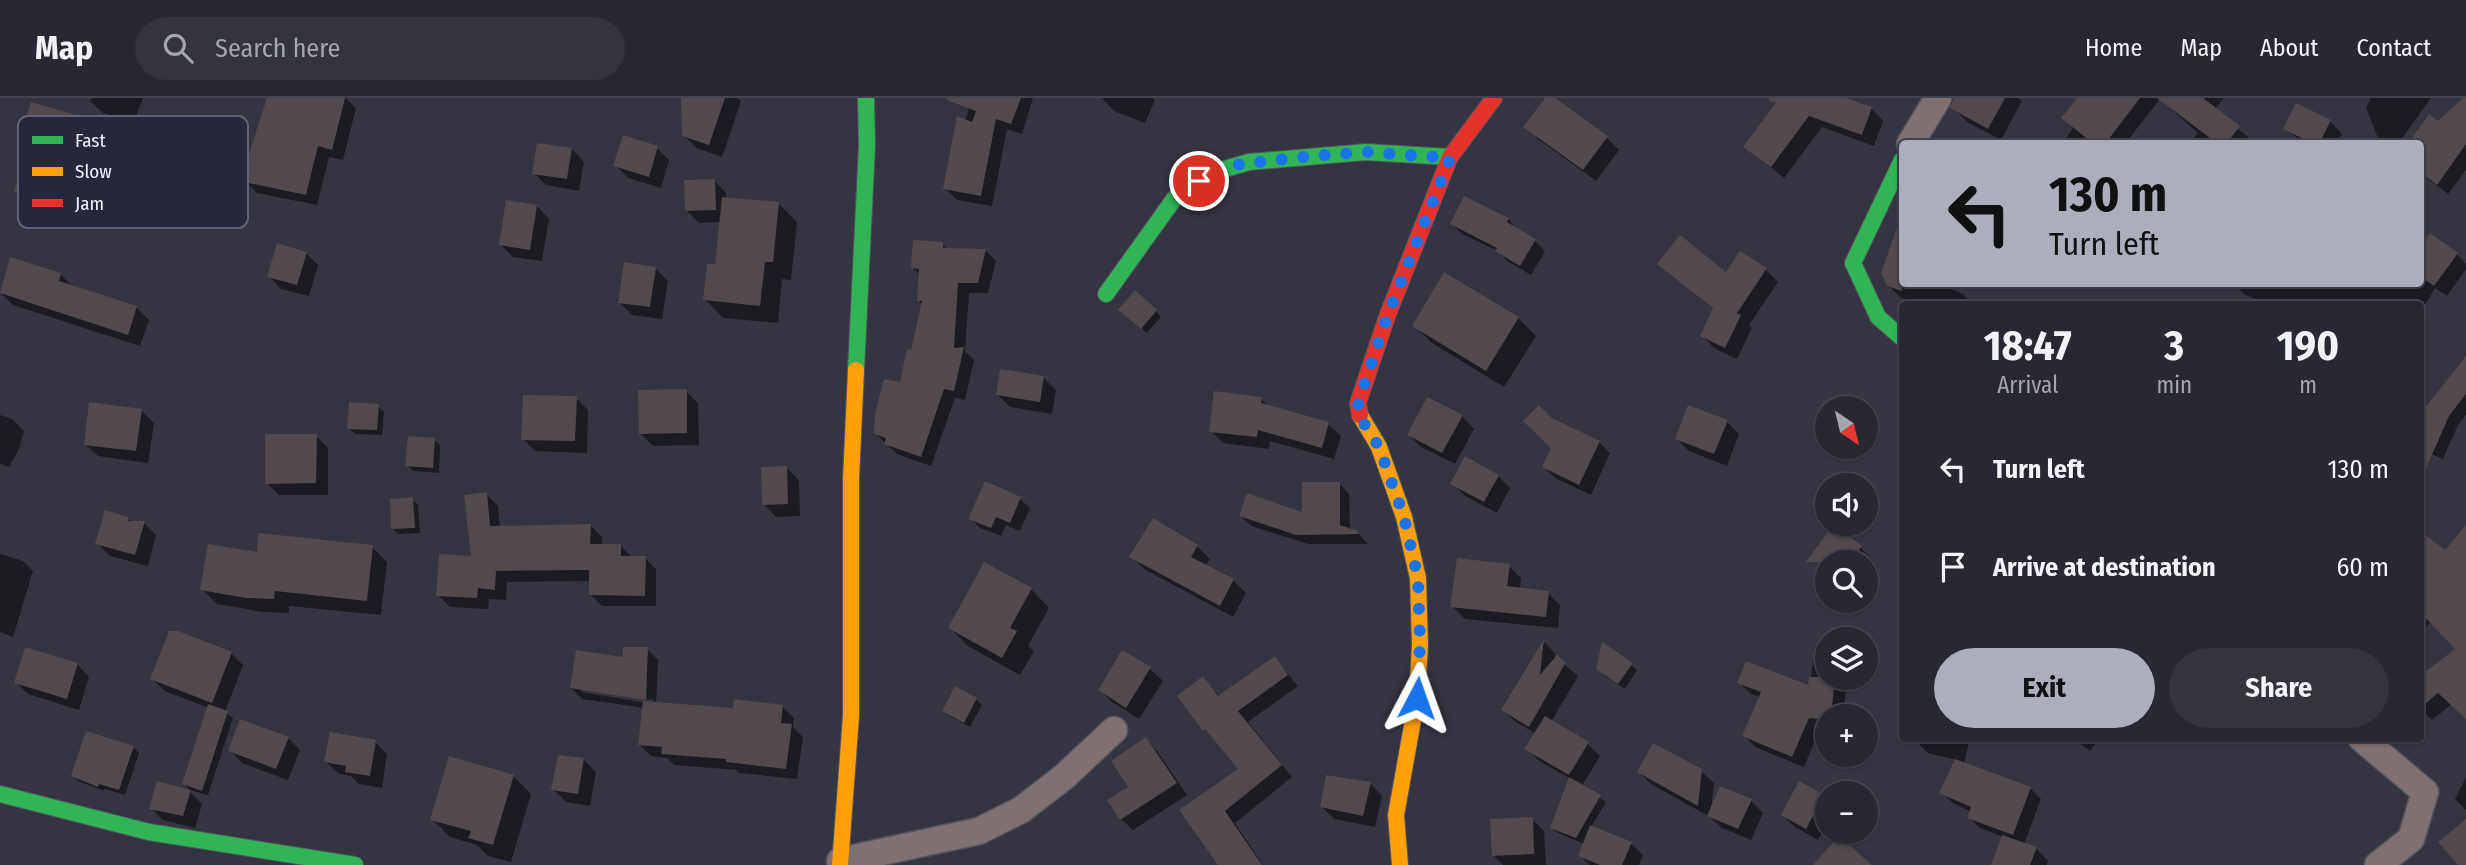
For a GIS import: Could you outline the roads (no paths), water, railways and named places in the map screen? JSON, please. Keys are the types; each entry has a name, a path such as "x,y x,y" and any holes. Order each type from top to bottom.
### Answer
{"street":[{"path":"866,98 867,146 851,480 851,716 840,863 979,831 1021,810 1065,776 1114,730"},
{"path":"1400,865 1396,815 1417,698 1420,645 1418,579 1404,517 1379,447 1361,419 1358,403 1388,314 1450,158 1494,98"},
{"path":"1912,140 1937,98"},
{"path":"1106,293 1179,192 1218,171 1249,162 1366,152 1450,158"},
{"path":"1899,166 1853,263 1878,317 1899,335"},
{"path":"2366,742 2425,792 2411,839 2378,865"},
{"path":"0,794 149,832 355,865"}]}
